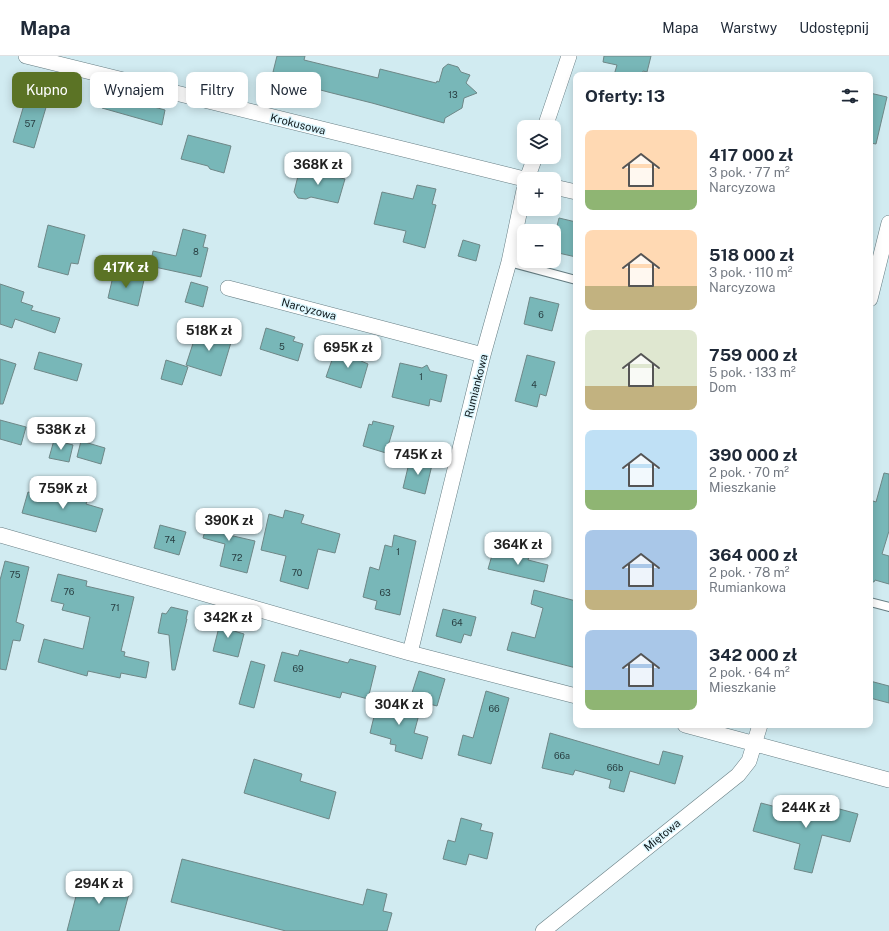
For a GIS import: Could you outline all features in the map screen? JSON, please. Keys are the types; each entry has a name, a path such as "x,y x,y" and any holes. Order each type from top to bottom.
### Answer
{"street":[{"name":"Krokusowa","path":"26,56 517,177"},
{"path":"547,120 570,56"},
{"path":"561,189 573,191"},
{"name":"Rumiankowa","path":"410,653 484,355 509,262 519,216"},
{"path":"874,265 889,223"},
{"name":"Narcyzowa","path":"228,288 484,355"},
{"path":"0,535 410,653 573,695"},
{"path":"697,728 889,780"},
{"name":"Miętowa","path":"543,931 738,774 749,761 759,728"}],"lane":[{"path":"509,262 573,279"},
{"path":"873,603 889,607"}],"building":[{"path":"277,56 305,56 304,60 378,78 380,69 436,83 437,81 439,82 443,68 448,64 458,67 461,72 470,75 466,83 477,93 464,98 462,108 445,118 444,123 321,90 321,72 273,72"},
{"path":"604,56 651,56 647,72 615,72 617,65 603,62"},
{"path":"873,94 887,97 876,144 873,144"},
{"path":"23,108 46,108 34,148 13,142"},
{"path":"102,108 158,108 165,110 162,125"},
{"path":"188,135 231,146 224,173 210,169 208,166 181,159"},
{"path":"300,168 345,179 338,203 311,197 306,199 298,198 294,192"},
{"path":"417,185 436,189 432,204 436,205 425,248 403,242 406,231 374,224 382,192 413,199"},
{"path":"559,218 573,221 573,256 561,254 561,224 558,224"},
{"path":"48,225 85,235 78,264 71,263 68,275 38,267"},
{"path":"183,229 206,235 203,247 208,248 201,277 150,266 153,251 176,256"},
{"path":"463,240 480,245 476,261 458,256"},
{"path":"114,272 144,280 138,306 108,298"},
{"path":"191,282 208,287 203,307 185,302"},
{"path":"0,284 24,292 21,302 33,306 31,310 60,318 55,333 15,319 12,328 0,324"},
{"path":"530,297 559,304 552,331 524,324"},
{"path":"198,328 232,339 221,376 186,365"},
{"path":"266,328 295,337 293,341 303,344 298,361 260,349"},
{"path":"343,350 362,356 361,361 368,364 361,388 326,377 333,357 341,359"},
{"path":"39,352 82,364 77,381 34,369"},
{"path":"527,355 555,362 546,396 540,394 537,407 515,401"},
{"path":"0,359 16,364 3,404 0,404"},
{"path":"166,360 188,367 182,385 161,379"},
{"path":"400,363 422,368 427,365 430,371 447,375 441,402 430,399 429,406 392,397"},
{"path":"0,420 26,427 21,445 0,439"},
{"path":"373,421 394,426 386,453 363,446 369,424 372,425"},
{"path":"54,440 73,445 69,462 49,458"},
{"path":"81,441 105,448 101,464 77,457"},
{"path":"410,459 432,465 425,494 403,488"},
{"path":"884,473 889,474 889,531 882,554 889,556 889,584 875,580 873,582 873,501 876,502"},
{"path":"53,490 88,499 86,504 103,509 96,532 22,513 28,492 40,495 41,491 52,494"},
{"path":"211,509 235,515 229,535 255,541 247,573 220,566 225,544 203,538"},
{"path":"285,510 304,515 301,523 340,534 335,553 318,549 308,589 280,581 286,556 261,550 269,514 283,518"},
{"path":"160,525 186,532 179,555 154,548"},
{"path":"394,535 416,541 400,615 375,609 377,601 363,597 370,567 379,570 385,545 392,547"},
{"path":"518,550 530,553 528,560 548,565 544,582 488,569 493,552 507,555"},
{"path":"5,561 29,567 16,622 24,625 20,641 13,640 6,670 0,669 0,580"},
{"path":"58,574 87,581 86,586 134,597 121,651 125,652 124,656 149,662 146,678 121,673 120,678 88,671 87,676 38,662 44,639 83,649 90,617 62,610 64,604 51,601"},
{"path":"534,590 573,600 573,667 507,650 512,632 535,638 543,608 531,604"},
{"path":"171,607 188,611 175,670 172,670 169,635 158,633 162,613 166,614"},
{"path":"443,609 476,617 471,636 464,634 461,643 436,636"},
{"path":"221,619 236,623 234,631 244,634 238,657 213,651"},
{"path":"300,650 348,663 350,659 376,666 368,699 342,692 340,698 274,681 282,652 298,656"},
{"path":"251,661 265,665 254,708 239,704"},
{"path":"419,671 445,679 437,706 410,699"},
{"path":"873,682 889,686 889,703 873,699"},
{"path":"486,691 509,698 491,764 458,755 463,735 473,738"},
{"path":"379,696 421,707 414,733 428,737 422,759 395,751 396,745 390,744 391,739 370,733"},
{"path":"550,733 659,765 663,751 683,756 675,784 630,771 624,792 609,788 611,780 575,770 573,775 542,768"},
{"path":"254,759 302,774 300,781 336,792 329,819 244,793"},
{"path":"761,803 818,818 821,804 858,814 850,842 822,835 812,873 794,869 800,844 753,831"},
{"path":"461,818 482,824 480,830 493,833 487,859 469,854 466,865 443,859 448,840 455,842"},
{"path":"182,859 363,905 367,889 387,894 383,911 392,913 387,931 286,931 171,902"},
{"path":"82,873 131,886 119,931 67,931"}]}
